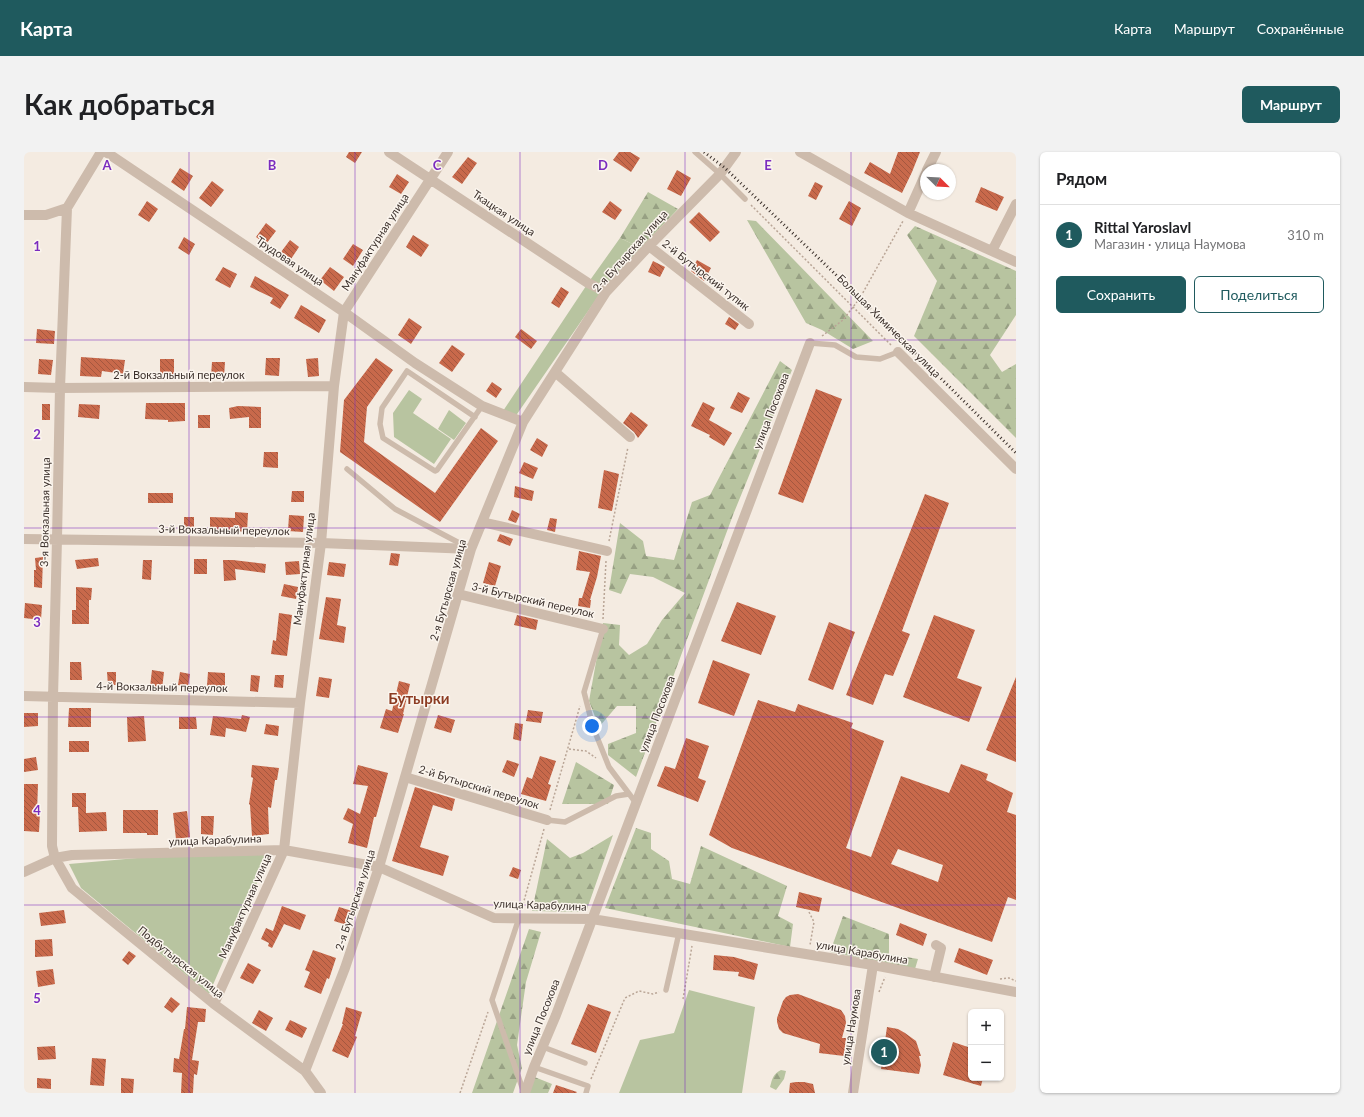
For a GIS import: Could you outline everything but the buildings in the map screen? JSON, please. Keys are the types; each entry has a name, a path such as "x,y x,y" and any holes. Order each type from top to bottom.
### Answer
{"street":[{"name":"3-я Вокзальная улица","path":"55,858 52,846 53,697 60,388 67,208 101,152"},
{"name":"Трудовая улица","path":"106,152 344,312 415,363 482,406 523,422"},
{"name":"Ткацкая улица","path":"389,152 588,284 606,292"},
{"name":"Мануфактурная улица","path":"214,1004 284,850 300,703 321,543 334,386 344,312 448,152"},
{"name":"2-я Бутырская улица","path":"305,1071 345,968 379,867 471,549 523,422 606,292 720,174 736,152"},
{"path":"800,152 908,213 1016,262"},
{"path":"931,164 936,152"},
{"path":"908,213 920,186"},
{"path":"992,251 1016,204"},
{"path":"24,215 46,215 67,208"},
{"name":"2-й Бутырский тупик","path":"649,246 749,324"},
{"name":"улица Посохова","path":"524,1093 556,1014 810,343"},
{"name":"Большая Химическая улица","path":"898,352 1016,469"},
{"path":"555,372 630,437"},
{"name":"2-й Вокзальный переулок","path":"24,387 334,386"},
{"path":"482,522 606,551"},
{"name":"3-й Вокзальный переулок","path":"24,539 321,543 471,549"},
{"name":"3-й Бутырский переулок","path":"458,594 603,629"},
{"name":"4-й Вокзальный переулок","path":"24,696 300,703"},
{"name":"2-й Бутырский переулок","path":"405,777 547,820"},
{"name":"улица Карабулина","path":"24,872 55,858 72,856 284,850 379,867 494,918 592,919 873,965 1016,992"},
{"name":"Подбутырская улица","path":"55,858 72,888 214,1004 305,1071"},
{"path":"934,976 941,948 936,945"},
{"name":"улица Наумова","path":"853,1093 873,965"},
{"path":"305,1071 321,1093"}],"lane":[{"path":"695,152 745,199"},
{"path":"810,343 835,345 856,357 880,358 898,352"},
{"path":"475,417 407,371 382,408 380,424 383,438 436,471 475,417 482,406"},
{"path":"347,469 395,509 471,549"},
{"path":"603,629 584,692 593,728 609,767 636,803"},
{"path":"547,820 565,822 616,796 629,794"},
{"path":"519,918 492,1000 524,1093"},
{"path":"666,990 679,933"},
{"path":"543,1047 585,1063"},
{"path":"534,1067 588,1086 586,1093"}],"path":[{"name":"Большая Химическая улица","path":"745,199 898,352"},
{"path":"810,343 843,320 860,298 908,213"},
{"path":"603,629 606,551 630,437"},
{"path":"519,918 584,692"},
{"path":"568,749 586,751 609,767"},
{"path":"808,955 814,922 809,912"},
{"path":"683,999 694,936"},
{"path":"588,1086 625,998 639,991 653,994 666,990"},
{"path":"460,1093 492,1000"}],"green space":[{"path":"648,192 678,209 641,248 620,238"},
{"path":"747,220 756,221 873,341 853,349 822,330 806,323"},
{"path":"915,226 1016,271 1016,315 990,355 1002,372 1016,364 1016,438 914,336 937,281 907,235"},
{"path":"620,238 641,248 602,291 515,417 501,414 588,283"},
{"path":"780,361 792,370 733,515 636,777 608,755 608,744 636,733 636,706 617,706 599,727 589,701 603,623 620,625 619,645 629,655 647,644 662,620 685,593 653,577 630,574 621,594 609,590 620,523 643,541 646,556 674,560 692,502 710,495"},
{"path":"409,390 422,399 413,413 451,439 434,464 394,437 393,413"},
{"path":"449,410 466,423 454,440 438,429"},
{"path":"576,762 614,785 608,804 562,804"},
{"path":"636,828 651,833 651,849 669,861 672,879 690,884 701,846 787,886 778,916 793,924 790,947 605,908"},
{"path":"613,835 586,912 532,911 547,839 570,858 583,853"},
{"path":"273,846 209,994 81,888 69,864"},
{"path":"843,916 889,934 889,954 918,959 915,969 830,952"},
{"path":"529,929 541,932 526,982 517,1045 522,1068 513,1093 472,1093"},
{"path":"689,990 755,1007 742,1093 619,1093 640,1040 674,1033"},
{"path":"781,1070 786,1071 784,1079 776,1090 770,1087 771,1082 776,1073"},
{"path":"532,1076 552,1084 548,1093 526,1093"}],"railway":[{"path":"704,152 725,168 860,298 1016,453"}],"place":[{"name":"Rittal Yaroslavl","path":"884,1052"}],"district":[{"name":"Бутырки","path":"419,699"}]}
